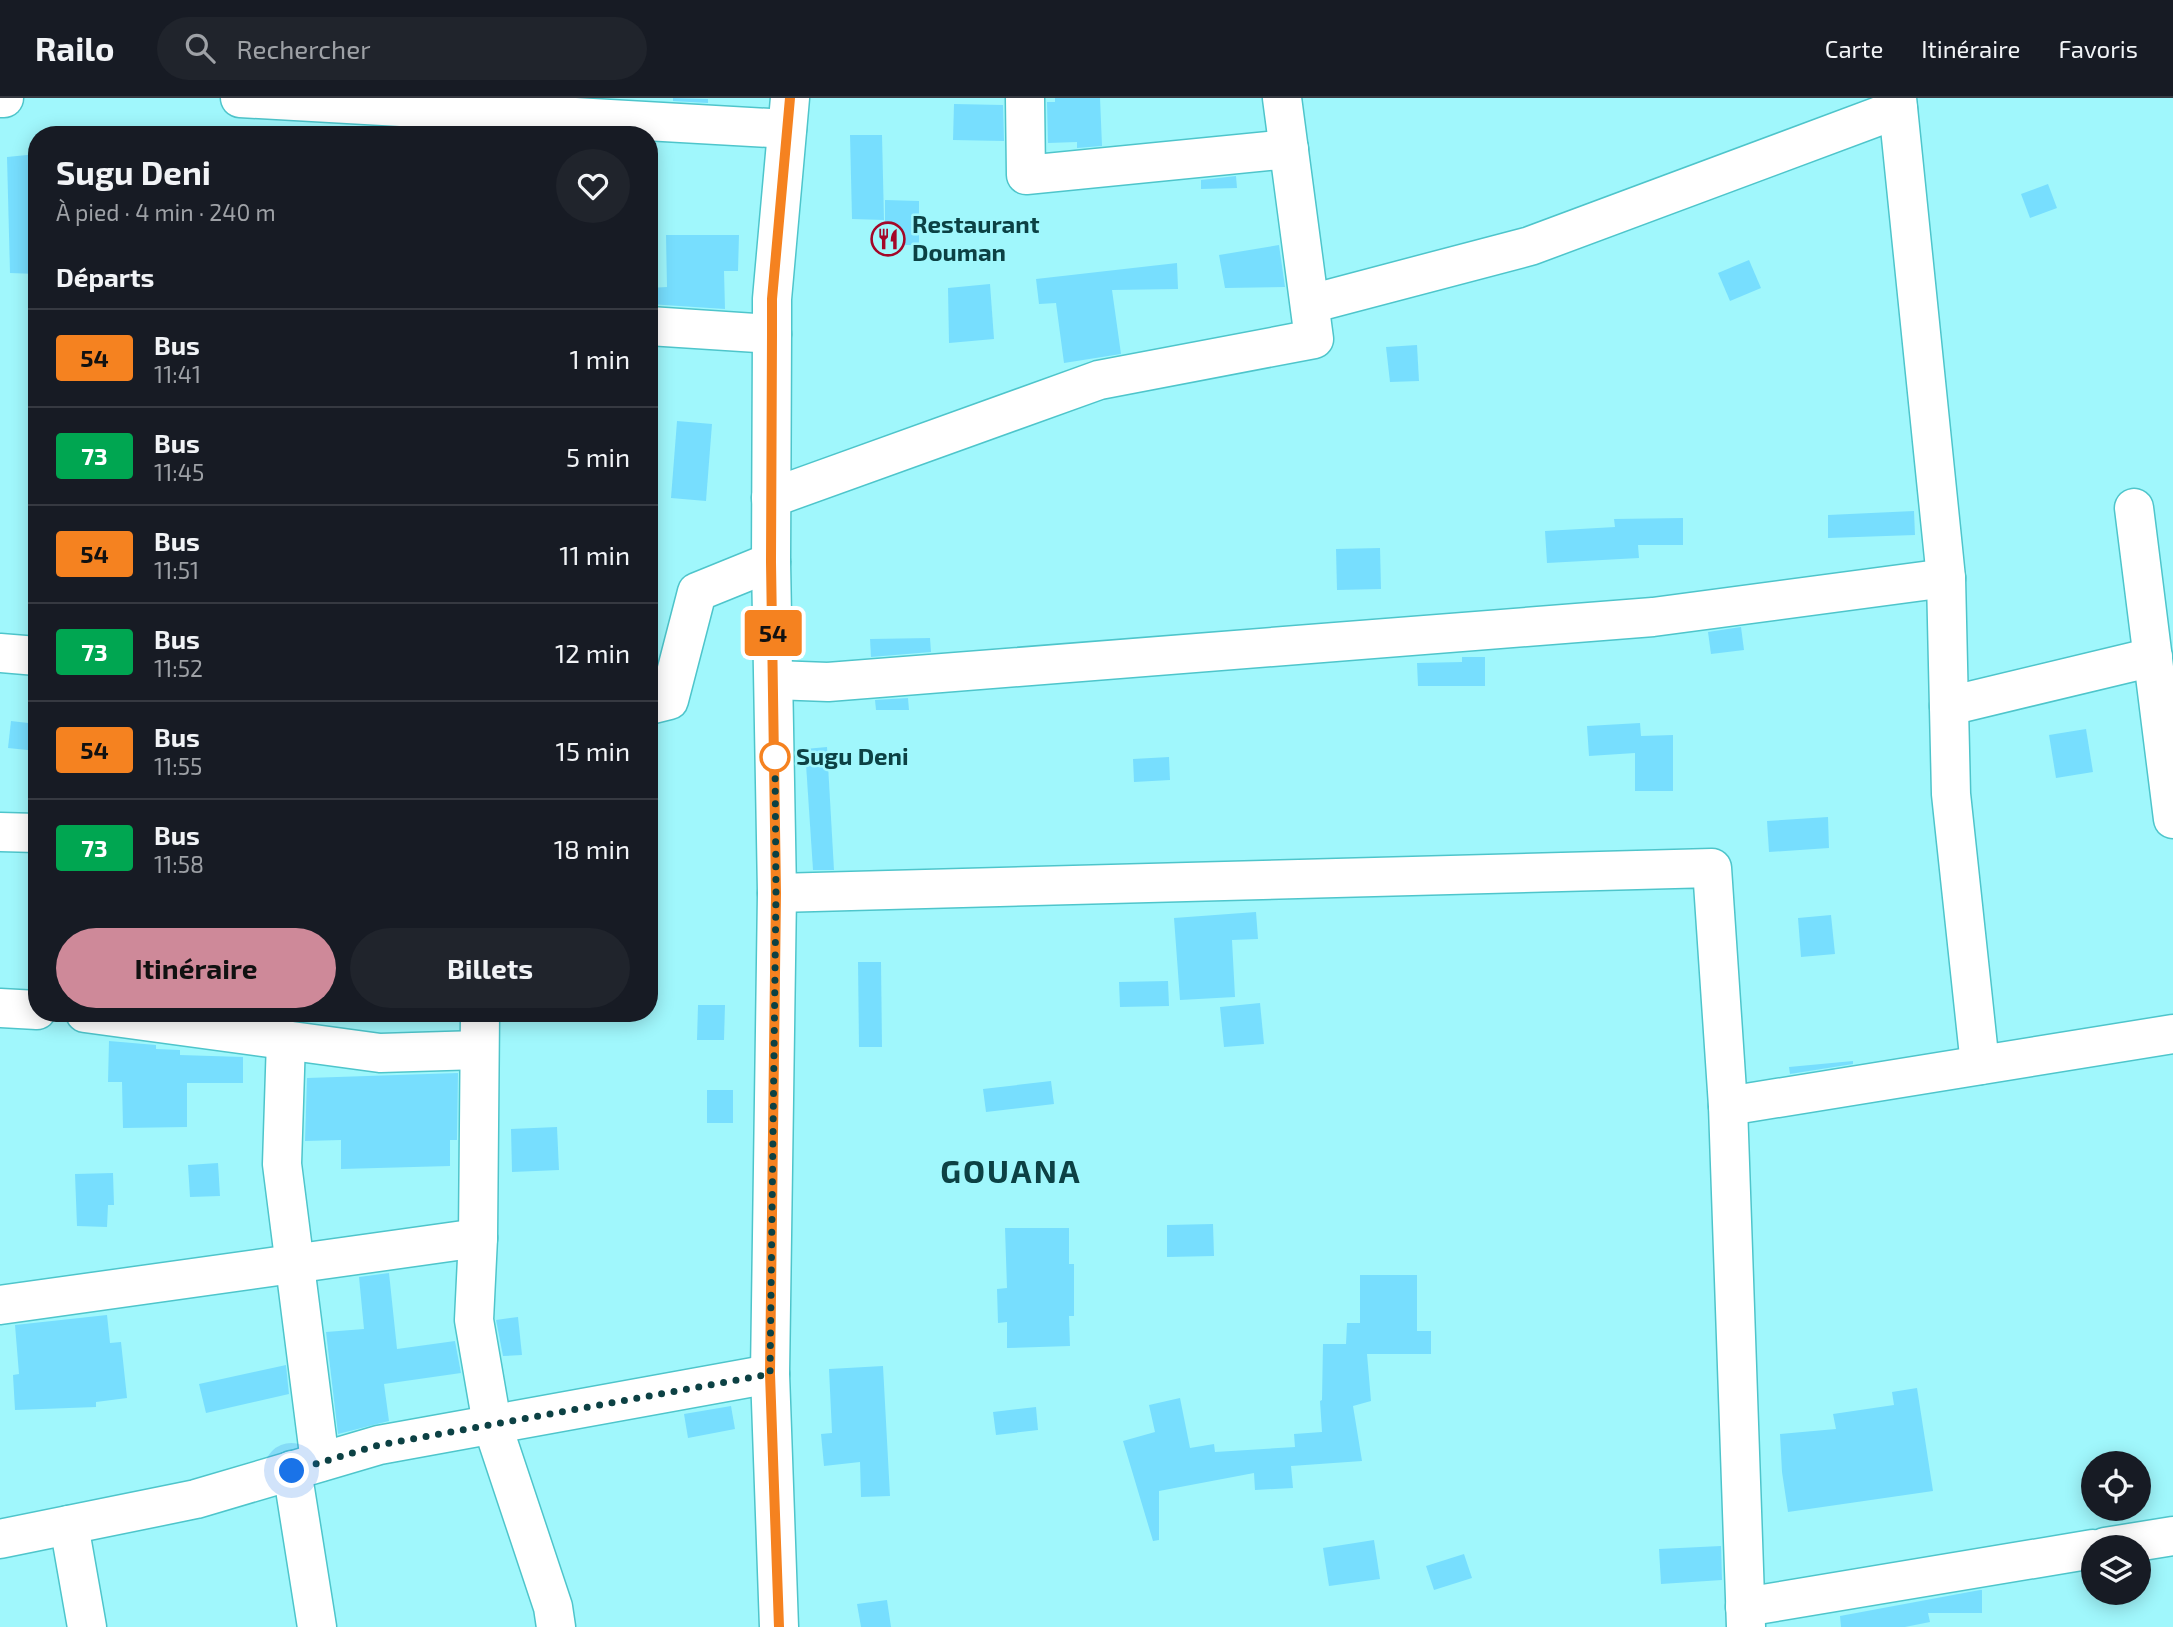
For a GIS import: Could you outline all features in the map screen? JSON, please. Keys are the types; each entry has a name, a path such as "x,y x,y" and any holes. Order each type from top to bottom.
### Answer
{"street":[{"path":"240,98 481,123 789,113 772,299 771,562 776,893 770,1374 779,1627"},
{"path":"1025,98 1026,175 1289,149"},
{"path":"771,498 1099,380 1314,339 1282,98"},
{"path":"1310,304 1530,246 1898,103 1946,578 1951,794 1980,1065"},
{"path":"658,327 772,334"},
{"path":"2134,508 2173,819"},
{"path":"658,703 669,700 697,592 771,562"},
{"path":"774,680 828,682 1653,617 1946,578"},
{"path":"0,653 28,655"},
{"path":"1949,706 2153,657"},
{"path":"0,832 28,834"},
{"path":"776,893 1712,868 1728,1106 1745,1617 2081,1551"},
{"path":"0,1008 28,1010"},
{"path":"152,1022 380,1053 480,1031 478,1238 474,1320 492,1424 553,1607 556,1627"},
{"path":"1728,1106 2173,1034"},
{"path":"286,1040 282,1164 295,1264 317,1627"},
{"path":"0,1305 478,1238"},
{"path":"0,1539 195,1499 379,1445 770,1374"},
{"path":"69,1525 87,1627"},
{"path":"2151,1540 2173,1536"}],"building":[{"path":"673,98 708,99 708,103 673,101"},
{"path":"1055,98 1100,98 1102,146 1077,148 1077,142 1048,143 1047,102 1055,102"},
{"path":"954,104 1003,105 1004,141 953,140"},
{"path":"850,135 882,135 884,220 852,219"},
{"path":"28,155 28,274 10,273 7,157"},
{"path":"1236,176 1237,188 1201,189 1201,180"},
{"path":"2048,184 2057,208 2030,218 2021,194"},
{"path":"885,200 919,201 919,245 885,245"},
{"path":"666,235 739,235 738,271 724,271 725,309 658,305 658,288 667,287"},
{"path":"1279,245 1285,287 1225,288 1219,255"},
{"path":"1749,260 1761,288 1730,301 1718,273"},
{"path":"1177,263 1178,289 1112,290 1121,354 1064,363 1056,303 1039,304 1036,279"},
{"path":"990,284 994,339 949,343 948,288"},
{"path":"1417,345 1419,381 1390,382 1386,347"},
{"path":"677,421 712,424 706,501 671,498"},
{"path":"1914,511 1915,535 1828,538 1828,515"},
{"path":"1683,518 1683,545 1638,545 1639,558 1547,563 1545,531 1615,527 1614,519"},
{"path":"1380,548 1381,589 1337,590 1336,549"},
{"path":"1741,627 1744,650 1711,654 1708,632"},
{"path":"930,638 931,652 871,657 870,639"},
{"path":"1462,657 1485,657 1485,686 1418,686 1417,663 1462,662"},
{"path":"908,698 909,710 876,710 875,700"},
{"path":"11,721 28,723 28,750 8,748"},
{"path":"1640,723 1641,736 1673,735 1673,791 1635,791 1635,753 1589,756 1587,726"},
{"path":"2086,729 2093,772 2056,778 2049,735"},
{"path":"827,747 834,870 813,870 805,749"},
{"path":"1169,757 1170,780 1134,782 1133,759"},
{"path":"1828,817 1829,848 1769,852 1767,821"},
{"path":"1256,912 1258,939 1232,940 1235,997 1180,1000 1174,918"},
{"path":"1831,915 1835,954 1801,957 1798,918"},
{"path":"858,962 881,962 882,1047 859,1047"},
{"path":"1168,981 1169,1006 1120,1007 1119,982"},
{"path":"1260,1003 1264,1044 1224,1047 1220,1007"},
{"path":"698,1005 725,1005 724,1040 697,1040"},
{"path":"109,1041 156,1045 156,1049 180,1050 180,1055 243,1057 243,1083 187,1083 187,1127 123,1128 122,1082 108,1082"},
{"path":"1853,1061 1853,1064 1790,1074 1789,1067"},
{"path":"458,1073 457,1140 450,1140 450,1166 341,1169 341,1140 305,1141 307,1078"},
{"path":"1051,1081 1054,1104 986,1112 983,1089"},
{"path":"707,1090 733,1090 733,1123 707,1123"},
{"path":"557,1127 559,1170 512,1172 511,1129"},
{"path":"218,1163 220,1196 190,1197 188,1165"},
{"path":"113,1173 114,1205 108,1205 107,1227 77,1226 75,1174"},
{"path":"1213,1224 1214,1256 1167,1257 1167,1225"},
{"path":"1005,1228 1069,1228 1069,1264 1074,1264 1074,1316 1069,1316 1070,1346 1007,1348 1007,1322 998,1323 997,1289 1007,1288"},
{"path":"389,1273 397,1349 455,1341 461,1373 384,1384 389,1421 338,1434 326,1332 364,1329 359,1277"},
{"path":"1360,1275 1417,1275 1417,1331 1431,1331 1431,1354 1367,1354 1371,1401 1353,1406 1362,1461 1291,1466 1293,1488 1255,1490 1254,1473 1159,1491 1159,1540 1153,1541 1123,1441 1155,1432 1149,1405 1180,1398 1190,1448 1214,1444 1215,1452 1295,1447 1294,1434 1322,1432 1320,1401 1323,1344 1346,1344 1347,1323 1360,1323"},
{"path":"107,1315 110,1343 121,1342 127,1398 96,1402 96,1407 15,1410 13,1375 19,1374 15,1325"},
{"path":"518,1317 522,1355 503,1356 496,1320"},
{"path":"286,1365 289,1394 206,1413 199,1384"},
{"path":"883,1366 890,1496 861,1497 860,1462 824,1466 821,1434 832,1433 829,1369"},
{"path":"1917,1388 1933,1491 1788,1512 1780,1434 1836,1429 1833,1414 1894,1405 1892,1392"},
{"path":"731,1406 735,1429 688,1438 684,1414"},
{"path":"1036,1407 1038,1430 996,1435 993,1412"},
{"path":"1374,1540 1380,1579 1329,1586 1323,1548"},
{"path":"1721,1546 1722,1580 1661,1584 1659,1549"},
{"path":"1464,1554 1472,1578 1434,1590 1426,1566"},
{"path":"1982,1590 1982,1613 1928,1613 1930,1622 1905,1627 1841,1627 1840,1616"},
{"path":"887,1600 891,1627 861,1627 857,1604"}],"bus line":[{"name":"54","path":"779,1627 770,1374 776,893 771,562 772,299 790,98"}],"place":[{"name":"Restaurant Douman","path":"888,239"},
{"name":"Sugu Deni","path":"775,757"}],"district":[{"name":"GOUANA","path":"1011,1172"}],"route":[{"path":"292,1471 379,1445 770,1374 776,893 775,757"}]}
